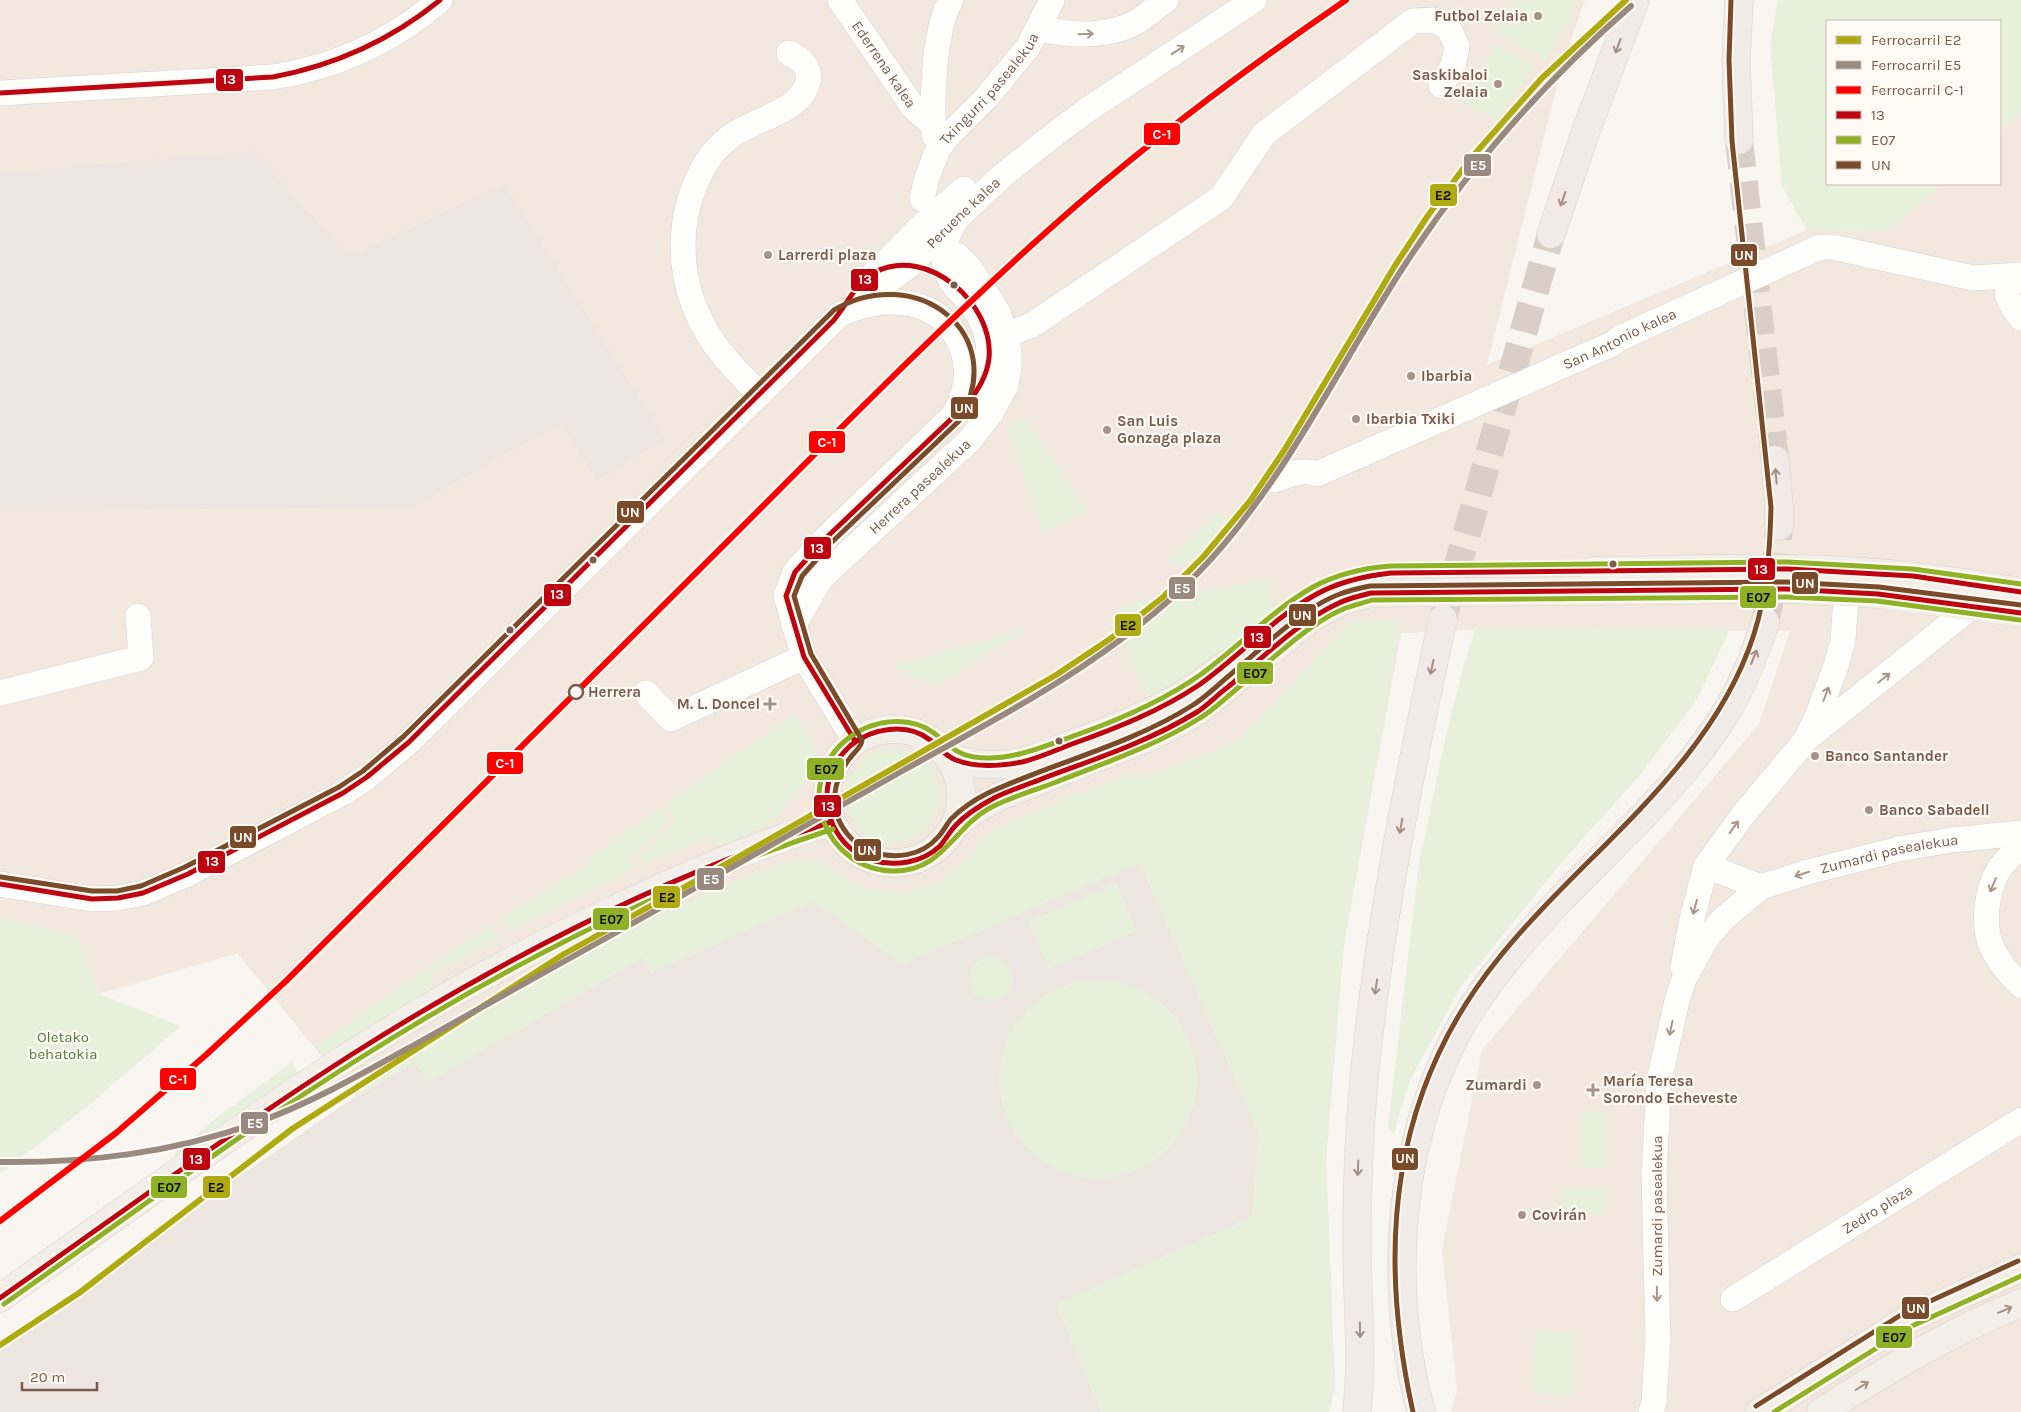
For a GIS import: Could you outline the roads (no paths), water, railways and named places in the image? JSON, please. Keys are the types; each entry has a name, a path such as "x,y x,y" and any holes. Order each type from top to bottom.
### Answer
{"highway":[{"path":"1551,234 1586,131 1635,0"},
{"path":"1738,140 1736,60 1739,0"},
{"path":"1775,460 1779,507 1778,526"},
{"path":"1357,1412 1360,1381 1357,1245 1358,1169 1364,1079 1387,904 1403,810 1443,619"},
{"path":"1421,1412 1411,1365 1406,1328 1403,1254 1407,1192 1414,1150 1433,1083 1464,1021 1506,961 1558,903 1655,803 1704,744 1725,714 1744,681 1765,622"}],"main road":[{"path":"948,757 988,766 1007,765 1026,761 1142,717 1169,704 1202,683 1300,604 1321,591 1367,575 1397,573 1788,569 1847,581 1878,594 2021,613"},
{"path":"954,826 993,799 1150,738 1174,725 1198,711 1312,618 1330,606 1350,598 1371,593 1392,591 1787,589 1847,581 1913,576 2021,592"},
{"path":"887,729 905,730 922,735 936,744 948,757 957,773 961,791 960,809 954,826 943,842 928,855 910,862 891,864 872,860 854,852 840,838 831,822 826,804 827,786 832,769 842,754 855,741 870,733 887,729"},
{"path":"0,1298 318,1076 451,994 542,944 665,885 748,850 831,822"},
{"path":"1760,1412 1908,1319 2021,1268"},
{"path":"1821,1412 1893,1366 1946,1337 2021,1303"}],"street":[{"path":"0,93 273,77 301,72 334,63 356,54 395,32 429,10 440,0"},
{"name":"Ederrena kalea","path":"840,0 913,107 933,125"},
{"name":"Ederrena kalea","path":"938,149 933,125 933,94 939,31 944,11 951,0"},
{"name":"Txingurri pasealekua","path":"924,188 938,149 948,136 987,98 1028,47 1052,0"},
{"path":"1038,28 1052,32 1082,34 1108,32 1136,22 1166,0"},
{"name":"Peruene kalea","path":"839,315 871,275 920,227 988,168 1079,97 1222,0"},
{"name":"Peruene kalea","path":"839,315 909,266 1003,175 1087,110 1254,0"},
{"path":"1006,335 1032,325 1221,198 1264,134 1413,21 1433,20 1448,27 1457,46 1453,66 1441,86"},
{"path":"759,394 738,373 715,345 695,309 684,269 684,228 687,208 694,188 702,169 714,152 731,136 798,100 806,90 809,76 806,66 800,59 789,53"},
{"path":"928,309 917,293 909,266 912,253 917,245 977,188 988,168"},
{"path":"952,283 944,261 944,250 950,227 958,217"},
{"name":"San Antonio kalea","path":"1274,480 1292,473 1308,470 1317,474 1612,344 1620,338 1820,246 1973,278 2016,293"},
{"name":"Herrera pasealekua","path":"794,625 821,578 969,441 991,413 1006,385 1010,351 1006,335 990,298 971,269 957,255"},
{"path":"871,275 890,267 909,266 928,270 952,283"},
{"name":"Herrera pasealekua","path":"855,741 804,657 786,596 795,572 827,537 953,416 966,407 983,381 988,366 989,349 986,333 980,317 952,283"},
{"name":"Herrera pasealekua","path":"0,884 92,899 118,898 143,893 188,874 343,793 409,742 839,315 860,306 883,302 898,302 928,309 941,318 952,329 960,343 967,373 961,403 953,416"},
{"name":"Zumardi pasealekua","path":"1651,1412 1654,1402 1658,1340 1654,1174 1659,1081 1677,1001 1692,919 1706,866 1742,815 1804,741 1817,717 1836,666 1843,640 1847,581"},
{"name":"Zumardi pasealekua","path":"1804,741 1974,606"},
{"path":"0,693 141,658 138,616"},
{"path":"646,693 671,720 804,657"},
{"name":"Zumardi pasealekua","path":"1677,1001 1684,979 1707,938 1723,919 1761,887 1817,869 1903,848 1953,840 2021,833"},
{"path":"2021,846 2000,868 1989,894 1986,920 1991,945 2009,974 2021,986"},
{"path":"1706,866 1761,887"},
{"name":"Zedro plaza","path":"1733,1299 2021,1120"}],"tunnel":[{"path":"1739,140 1775,460"},
{"path":"1444,615 1551,234"},
{"path":"1765,622 1774,581 1779,526"}],"rail line":[{"name":"C-1","path":"0,1221 116,1133 207,1054 286,981 855,414 1012,263 1159,137 1270,53 1346,0"},
{"name":"E2","path":"0,1345 79,1293 292,1129 564,954 726,864 1056,675 1110,639 1162,598 1204,556 1250,501 1285,449 1396,264 1429,214 1472,157 1542,78 1626,0"},
{"name":"E5","path":"0,1162 66,1161 161,1149 224,1133 278,1115 382,1063 986,725 1106,650 1144,622 1179,591 1212,558 1240,524 1291,452 1406,263 1456,193 1538,95 1631,6"}],"place":[{"name":"Futbol Zelaia","path":"1538,16"},
{"name":"Saskibaloi Zelaia","path":"1498,84"},
{"name":"Larrerdi plaza","path":"768,255"},
{"name":"Ibarbia","path":"1411,376"},
{"name":"Ibarbia Txiki","path":"1356,419"},
{"name":"San Luis Gonzaga plaza","path":"1107,430"},
{"name":"Herrera","path":"576,692"},
{"name":"M. L. Doncel","path":"770,704"},
{"name":"Banco Santander","path":"1815,756"},
{"name":"Banco Sabadell","path":"1869,810"},
{"name":"Zumardi","path":"1537,1085"},
{"name":"María Teresa Sorondo Echeveste","path":"1593,1090"},
{"name":"Covirán","path":"1522,1215"}],"park label":[{"name":"Oletako behatokia","path":"63,1046"}]}
